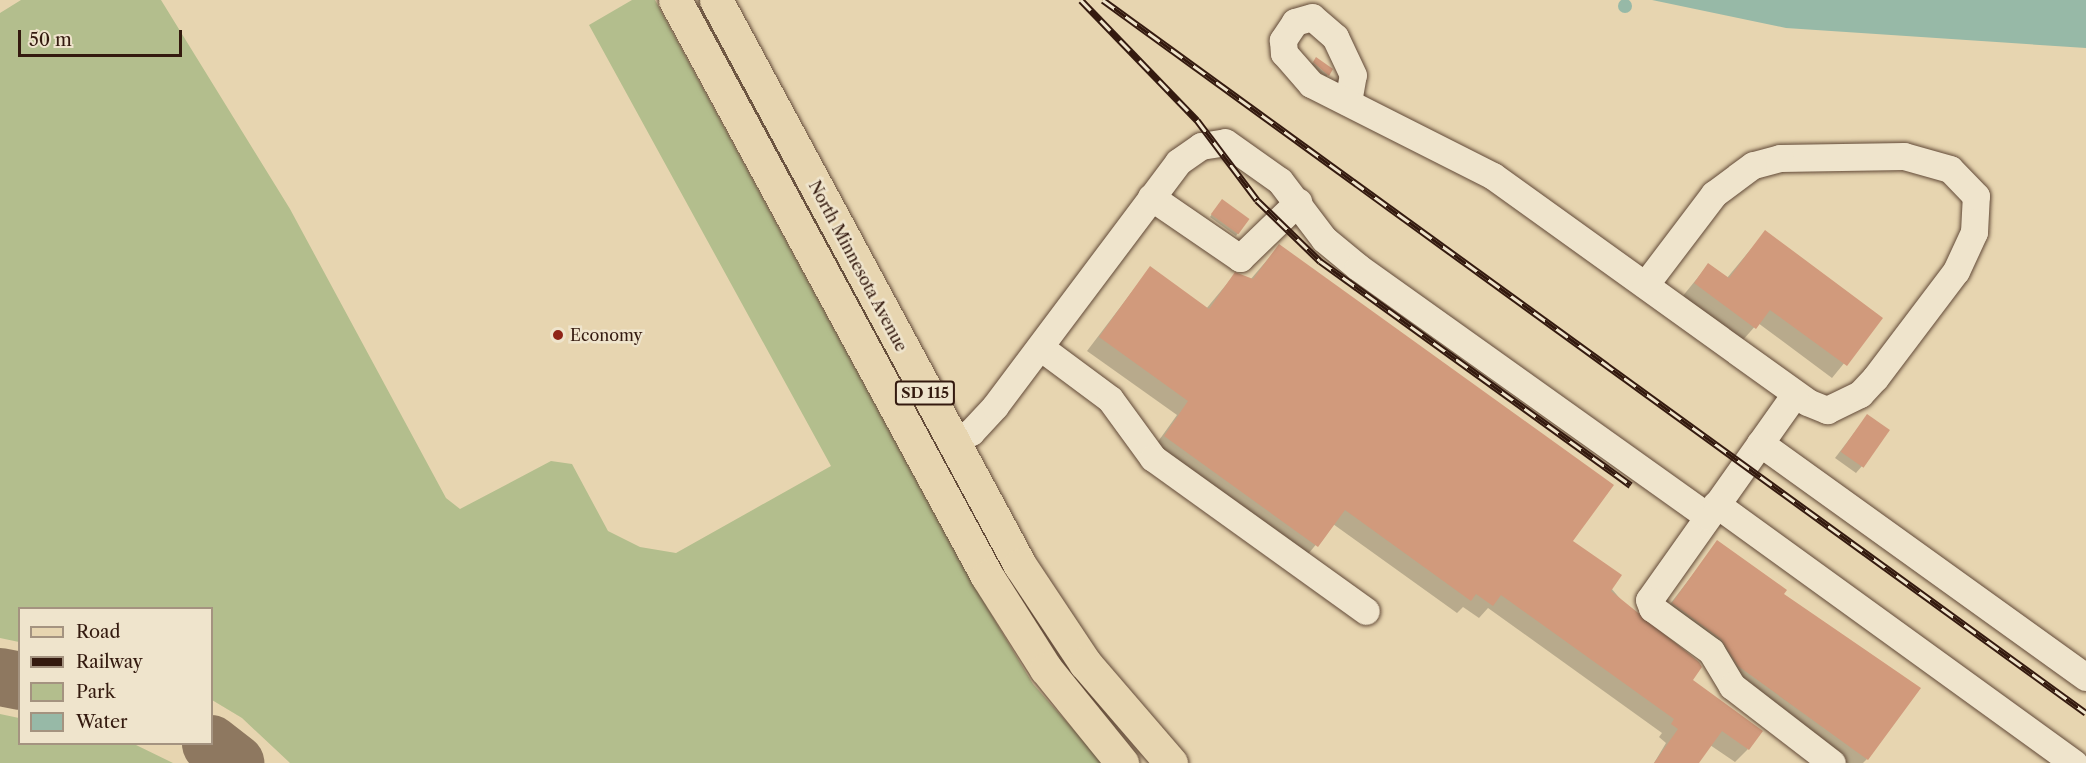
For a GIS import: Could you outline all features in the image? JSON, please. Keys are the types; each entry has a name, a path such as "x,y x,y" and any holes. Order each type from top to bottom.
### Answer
{"main road":[{"name":"SD 115","path":"675,0 987,576 1046,669 1122,763"},
{"name":"North Minnesota Avenue","path":"716,0 952,441 1053,618 1118,706 1171,763"}],"lane":[{"path":"1348,102 1493,176 1795,394 1827,410 1860,394 1956,271 1979,212 1976,196 1950,169 1904,156 1869,154 1780,158 1754,165 1714,194 1645,285"},
{"path":"952,441 981,423 1151,197 1188,152 1225,142 1280,181 1324,239 1358,267 1711,510 2067,760"},
{"path":"1151,197 1240,258 1298,202"},
{"path":"1040,346 1118,406 1153,458 1366,611"},
{"path":"1795,394 1652,591 1652,608 1711,651 1732,686 1832,763"},
{"path":"1760,443 2086,677"}],"green space":[{"path":"21,0 161,0 290,209 446,498 460,509 551,461 572,464 608,531 640,547 676,553 831,466 589,25 632,0 655,0 968,576 1033,684 1103,763 290,763 242,718 213,701 213,607 18,607 18,642 0,638 0,13"},
{"path":"0,714 18,718 18,745 136,745 173,763 0,763"}],"water":[{"path":"1625,-1 1630,1 1632,6 1630,11 1625,13 1620,11 1618,6 1620,1"},
{"path":"1652,0 2086,0 2086,48 1786,28"}],"building":[{"path":"1316,57 1333,69 1329,76 1313,62"},
{"path":"1222,199 1250,219 1238,234 1211,214"},
{"path":"1765,230 1883,318 1847,366 1770,310 1756,329 1694,283 1708,263 1729,278"},
{"path":"1279,244 1614,485 1573,541 1622,575 1611,591 1699,662 1702,667 1693,680 1763,731 1749,750 1722,731 1699,763 1654,763 1678,729 1671,724 1674,719 1501,595 1493,606 1476,594 1471,601 1345,510 1318,547 1164,436 1188,401 1099,337 1150,266 1209,309 1235,272 1253,279"},
{"path":"1867,414 1890,430 1864,468 1841,452"},
{"path":"1717,540 1787,590 1784,594 1921,688 1868,760 1738,666 1721,639 1672,603"}],"taxiway":[{"path":"0,677 18,681"},
{"path":"212,745 235,763"}],"railway":[{"path":"1081,0 1197,120 1257,200 1320,261 1631,485"},
{"path":"1103,0 2086,713"}],"place":[{"name":"Economy","path":"558,335"}]}
